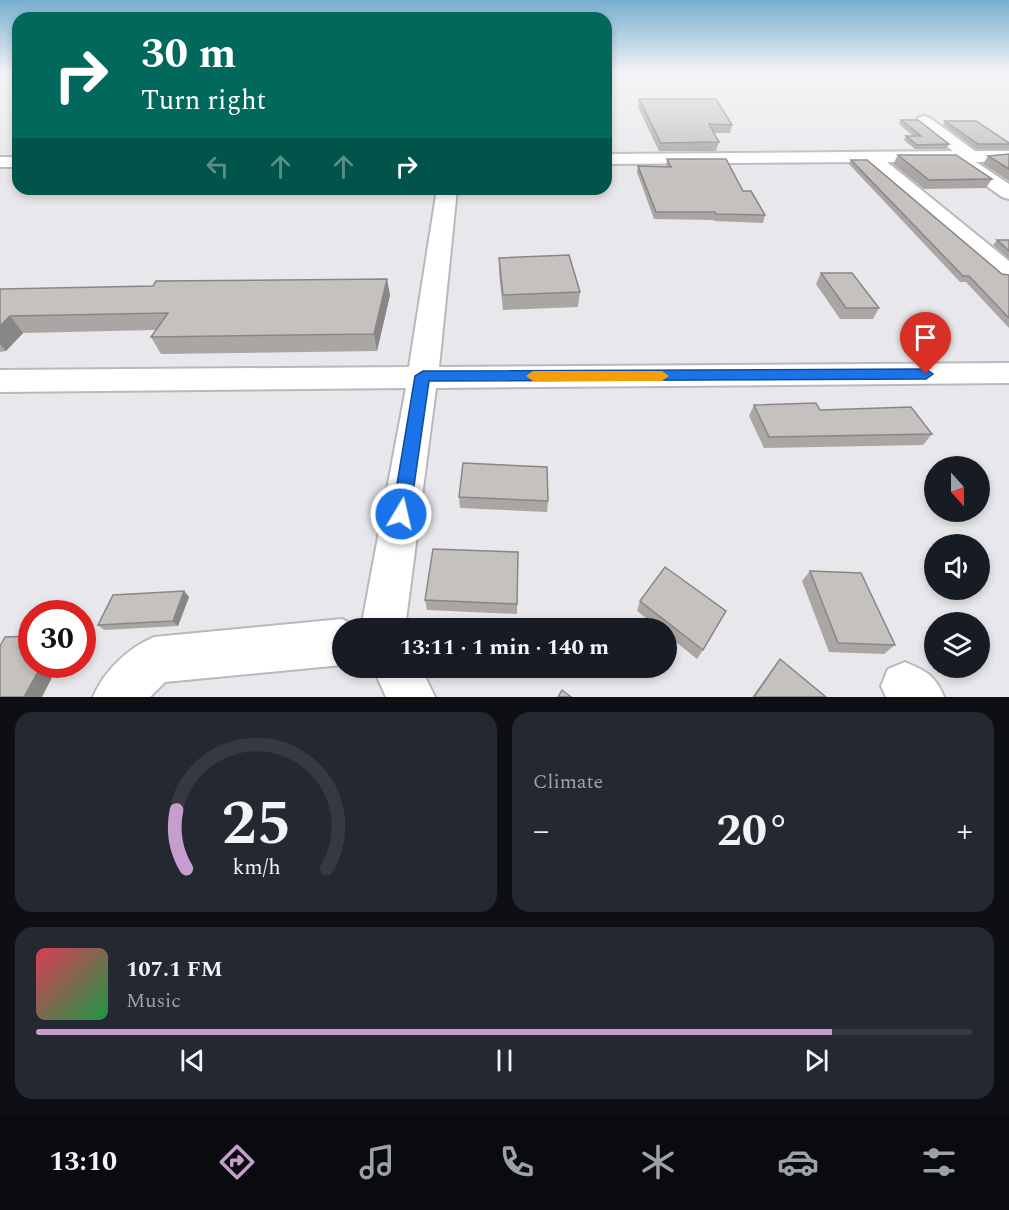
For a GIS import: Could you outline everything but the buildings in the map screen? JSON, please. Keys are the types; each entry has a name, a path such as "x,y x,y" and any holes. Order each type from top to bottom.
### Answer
{"street":[{"path":"924,122 1009,193"},
{"path":"612,159 1009,156"},
{"path":"870,157 1009,273"},
{"path":"385,618 423,376 446,195"},
{"path":"0,381 1009,373"},
{"path":"117,697 154,660 332,643"},
{"path":"401,678 411,697"}],"slow traffic":[{"path":"533,376 662,376"}],"route":[{"path":"401,514 423,376 926,374"}]}
